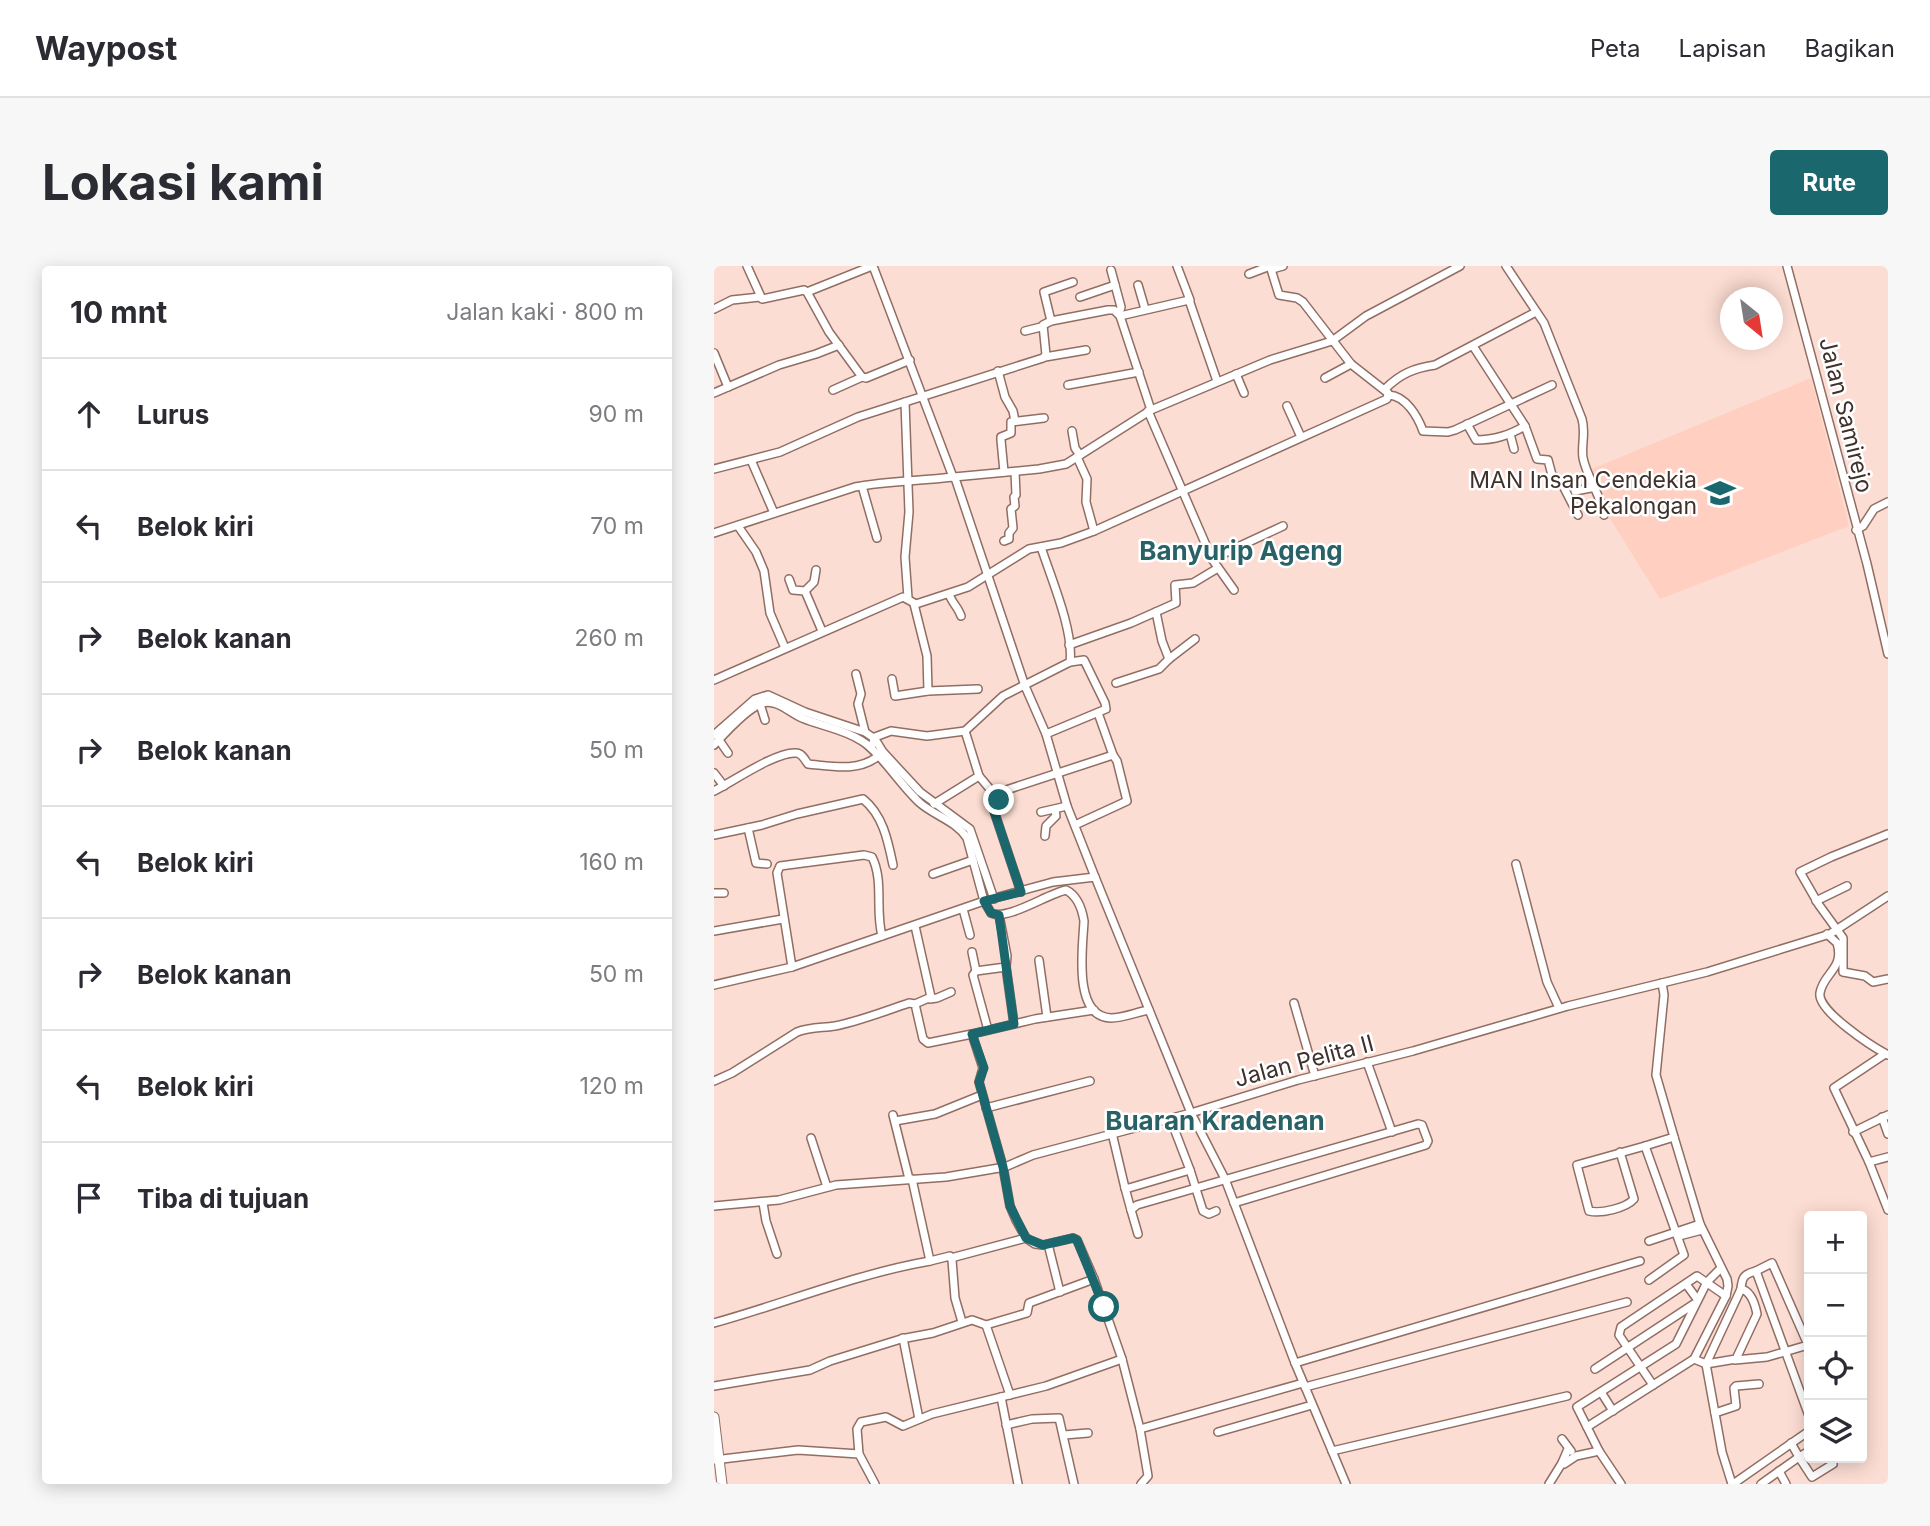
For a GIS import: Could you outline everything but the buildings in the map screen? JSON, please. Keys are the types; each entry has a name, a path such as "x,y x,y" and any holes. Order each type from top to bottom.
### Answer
{"main road":[{"path":"714,1417 719,1479"}],"street":[{"path":"747,266 760,298"},
{"path":"714,309 732,300 762,299 804,290 807,292 872,266 910,360 989,575 1025,686 1046,734 1068,806 1095,877 1191,1113 1225,1180 1295,1363 1346,1484"},
{"path":"1177,266 1217,381"},
{"path":"1249,274 1283,266"},
{"path":"714,533 862,486 1055,467 1079,456 1150,411 1217,381 1332,341 1366,316 1460,266"},
{"path":"1506,266 1547,328 1580,414 1584,431 1583,457 1604,515"},
{"name":"Jalan Samirejo","path":"1787,266 1888,653"},
{"path":"1271,267 1279,295 1302,300 1351,364 1416,413 1425,432 1448,432 1467,425 1552,385"},
{"path":"1111,270 1121,307 1120,315 1150,411 1212,559 1234,590"},
{"path":"1051,321 1044,292 1073,282"},
{"path":"1080,297 1115,285"},
{"path":"1138,285 1145,309"},
{"path":"807,292 829,332 862,377"},
{"path":"1120,315 1187,299 1191,301"},
{"path":"1025,331 1051,321 1108,310 1114,310 1120,315"},
{"path":"914,604 968,587 1029,549 1061,543 1094,531 1301,437 1341,422 1384,401 1387,392 1401,375 1421,366 1433,366 1536,312"},
{"path":"1041,327 1045,357"},
{"path":"714,393 779,365 839,345"},
{"path":"1474,346 1512,402 1525,426 1536,457 1548,460 1552,475 1560,480 1578,515"},
{"path":"714,469 780,452 858,417 998,371 1045,357 1086,350"},
{"path":"714,353 728,387"},
{"path":"833,390 910,360"},
{"path":"1325,378 1351,364"},
{"path":"998,371 1015,421"},
{"path":"1068,385 1139,372"},
{"path":"1236,374 1244,393"},
{"path":"905,402 909,512 905,557 908,598"},
{"path":"1287,406 1301,437"},
{"path":"1004,472 1000,440 1011,433 1011,422 1044,418"},
{"path":"1467,425 1476,440 1494,439 1525,426"},
{"path":"1072,431 1075,448 1087,479 1086,502 1094,531"},
{"path":"1510,434 1514,449"},
{"path":"751,460 774,513"},
{"path":"1004,541 1009,539 1013,528 1011,509 1015,506 1015,471"},
{"path":"862,486 877,538"},
{"path":"1575,491 1595,487"},
{"path":"1857,530 1863,526 1870,512 1888,502"},
{"path":"738,526 756,552 764,571 770,613 785,648"},
{"path":"1212,559 1283,526"},
{"path":"1041,547 1062,610 1070,662"},
{"path":"1069,645 1176,603 1175,585 1193,583 1218,568"},
{"path":"805,592 814,582 816,570"},
{"path":"789,579 793,590 805,592"},
{"path":"805,592 821,632"},
{"path":"949,594 961,616"},
{"path":"714,680 903,597 914,604 927,656 928,691"},
{"path":"1156,612 1169,659"},
{"path":"1116,684 1159,669 1195,639"},
{"path":"989,901 967,838 962,831 921,803 877,757 873,744 877,736 891,732 927,736 965,731 999,699 1070,662 1084,660 1106,707 1098,713 1046,734"},
{"path":"856,674 861,694 858,704 865,732 873,744 934,804 970,829 991,913 999,915 1053,893 1066,890 1070,892 1082,910 1083,988 1094,1010"},
{"path":"892,679 895,696 928,691 978,689"},
{"path":"763,700 771,696 805,712 865,732"},
{"path":"728,753 716,739 755,699 781,706 800,718 873,744"},
{"path":"763,700 765,720"},
{"path":"1075,825 1127,801 1117,761 1098,713"},
{"path":"965,731 979,776 999,802 994,811 1021,892"},
{"path":"714,791 766,762 796,752 801,754 808,764 844,767 855,766 877,757"},
{"path":"994,794 1113,755"},
{"path":"714,774 724,786"},
{"path":"934,804 979,776"},
{"path":"714,835 863,799 884,828 893,865"},
{"path":"1041,812 1068,806"},
{"path":"1045,836 1046,826 1056,816 1055,810"},
{"path":"748,828 756,863 767,864"},
{"path":"1888,834 1800,872 1832,932 1839,949 1840,969 1844,974 1865,976 1873,982 1888,979"},
{"path":"792,968 783,919 778,867 864,855 872,857 879,882 877,917 882,936"},
{"path":"933,874 973,860"},
{"path":"1516,864 1547,982 1559,1009"},
{"path":"714,985 792,968 963,909 1053,882 1095,877"},
{"path":"1816,901 1847,886"},
{"path":"714,892 724,892"},
{"name":"Jalan Pelita II","path":"714,1206 764,1203 827,1186 946,1177 1003,1167 1033,1155 1191,1113 1315,1076 1668,982 1832,932 1888,896"},
{"path":"963,909 970,935"},
{"path":"999,915 1007,956 1006,967 1014,1024"},
{"path":"714,931 783,919"},
{"path":"915,926 930,999"},
{"path":"972,952 976,971 975,984 988,1030"},
{"path":"1039,960 1047,1017"},
{"path":"976,971 1006,967"},
{"path":"1840,969 1820,993 1825,1007 1833,1016 1887,1055 1834,1088 1888,1210"},
{"path":"1668,982 1664,995 1656,1076 1701,1227 1727,1279 1726,1296 1700,1362 1732,1484 1804,1434"},
{"path":"714,1080 732,1073 797,1032 844,1024 951,992"},
{"path":"1294,1003 1315,1076"},
{"path":"915,1004 923,1039 928,1043 1047,1017 1094,1010 1110,1018 1148,1008"},
{"path":"972,1034 984,1068 979,1080 1003,1167 1010,1206 1026,1238 1035,1244 1076,1239 1094,1279 1122,1359 1142,1429 1148,1476 1141,1484"},
{"path":"1367,1062 1392,1132"},
{"path":"986,1108 1090,1081"},
{"path":"930,1261 894,1118 935,1114 982,1095"},
{"path":"1853,1132 1885,1116 1888,1134"},
{"path":"1170,1118 1203,1211 1216,1211"},
{"path":"1131,1210 1137,1205 1420,1124 1429,1143 1365,1165 1234,1203"},
{"path":"1112,1133 1138,1234"},
{"path":"1620,1152 1634,1199 1630,1204 1598,1213 1589,1211 1576,1166 1620,1152 1674,1137"},
{"path":"811,1138 827,1186"},
{"path":"1645,1146 1684,1257 1649,1280"},
{"path":"1869,1162 1888,1157"},
{"path":"1125,1188 1190,1170"},
{"path":"764,1203 766,1221 777,1254"},
{"path":"1648,1243 1701,1227"},
{"path":"714,1324 774,1307 811,1292 1026,1238"},
{"path":"1048,1244 1060,1292"},
{"path":"951,1258 955,1298 962,1322"},
{"path":"1295,1363 1640,1261"},
{"path":"1700,1362 1741,1289 1742,1277 1772,1263 1805,1337"},
{"path":"1621,1484 1599,1451 1577,1407 1676,1344 1706,1284 1721,1268"},
{"path":"1756,1271 1804,1402"},
{"path":"1653,1385 1619,1335 1620,1328 1697,1276 1726,1296"},
{"path":"714,1386 810,1370 830,1361 903,1338 933,1333 962,1322 974,1320 986,1325 1027,1314 1029,1303 1094,1279"},
{"path":"1686,1284 1696,1301"},
{"path":"1735,1360 1757,1314 1750,1296 1741,1289"},
{"path":"1142,1429 1627,1301"},
{"path":"1595,1369 1675,1318 1696,1301"},
{"path":"1675,1318 1682,1331"},
{"path":"986,1325 1010,1395"},
{"path":"903,1338 919,1419"},
{"path":"1587,1427 1653,1385 1700,1362 1786,1353 1804,1348"},
{"path":"875,1484 859,1454 857,1429 861,1422 886,1417 903,1426 932,1414 1046,1386 1122,1359"},
{"path":"1715,1413 1735,1407 1736,1386 1759,1384"},
{"path":"1601,1392 1613,1411"},
{"path":"1332,1451 1567,1396"},
{"path":"1001,1397 1018,1484"},
{"path":"1218,1432 1312,1405"},
{"path":"1006,1425 1058,1417 1074,1484"},
{"path":"1064,1435 1088,1433"},
{"path":"1562,1439 1576,1456"},
{"path":"1791,1443 1812,1477 1832,1463"},
{"path":"1549,1484 1569,1449"},
{"path":"717,1459 798,1450 859,1454"},
{"path":"1562,1463 1565,1464 1576,1456 1599,1451"},
{"path":"1760,1484 1804,1454"},
{"path":"1779,1471 1786,1484"}],"shaded area":[{"name":"MAN Insan Cendekia Pekalongan","path":"1811,378 1849,526 1660,599 1609,517 1589,470"}],"place":[{"name":"MAN Insan Cendekia Pekalongan","path":"1720,493"}],"district":[{"name":"Banyurip Ageng","path":"1241,550"},
{"name":"Buaran Kradenan","path":"1215,1120"}],"route":[{"path":"999,800 994,811 1021,892 984,901 991,913 999,915 1007,956 1006,967 1014,1024 972,1034 984,1068 979,1082 1003,1167 1010,1206 1026,1238 1035,1244 1043,1245 1073,1238 1077,1240 1104,1307"}]}
